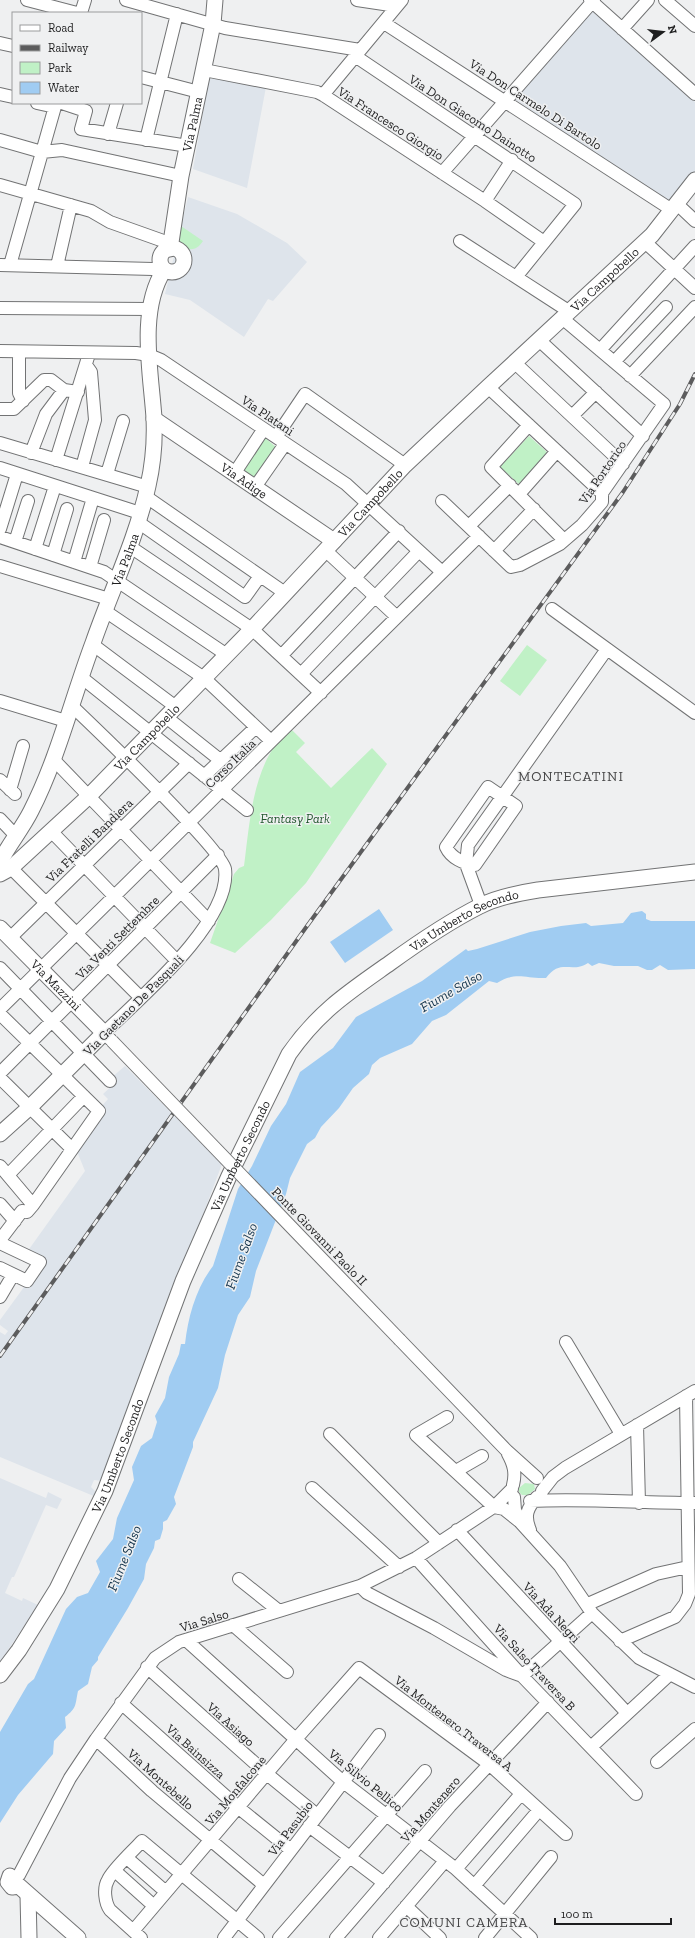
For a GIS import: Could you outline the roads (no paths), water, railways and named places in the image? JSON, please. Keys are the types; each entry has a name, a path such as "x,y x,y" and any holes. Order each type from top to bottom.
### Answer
{"main road":[{"name":"Via Palma","path":"170,246 181,176 213,24 215,0"},
{"name":"Via Campobello","path":"3,863 51,831 88,797 252,629 406,465 514,362 645,242 695,180"},
{"path":"163,272 177,271 183,264 182,254 177,249 170,246"},
{"name":"Via Palma","path":"3,863 16,836 31,811 53,759 92,644 129,546 147,492 153,460 154,419 148,336 151,309 156,288 163,272"},
{"name":"Via Adige","path":"154,419 254,487 330,545"},
{"name":"Via Umberto Secondo","path":"0,1675 19,1650 57,1589 105,1491 182,1281 229,1176 289,1054 314,1022 335,1002 422,940 480,905 515,894 538,890 695,872"},
{"name":"Via Mazzini","path":"5,933 108,1037"},
{"name":"Via Gaetano De Pasquali","path":"1,1131 30,1108 84,1054 108,1037"},
{"path":"15,1880 29,1938"},
{"path":"15,1880 78,1938"}],"street":[{"path":"27,0 73,12"},
{"path":"81,12 85,0"},
{"path":"126,0 225,28 357,53"},
{"path":"357,0 399,3"},
{"path":"622,29 648,0"},
{"path":"665,0 695,26"},
{"path":"442,173 592,1 695,94"},
{"path":"323,94 384,23 399,3"},
{"path":"146,140 176,14"},
{"name":"Via Don Carmelo Di Bartolo","path":"384,23 695,221"},
{"path":"0,43 12,46"},
{"name":"Via Don Giacomo Dainotto","path":"357,53 474,137 512,160 575,204 544,242"},
{"name":"Via Francesco Giorgio","path":"204,70 323,94 485,201 544,242"},
{"path":"142,77 199,92"},
{"path":"0,94 12,97"},
{"path":"163,272 153,269 5,265 31,194 42,152 58,104 86,111 80,129 188,146"},
{"path":"108,134 117,104"},
{"path":"0,140 42,152 62,150 181,176"},
{"path":"485,201 512,160"},
{"path":"0,185 91,211 110,222 170,246"},
{"path":"57,266 71,205"},
{"path":"460,241 516,277 566,315 600,350 630,376 695,307"},
{"path":"516,277 544,242"},
{"path":"645,242 695,288"},
{"path":"600,350 695,246"},
{"path":"614,362 666,307"},
{"path":"0,308 151,309"},
{"path":"539,340 643,436"},
{"path":"0,352 19,352 87,359 149,355"},
{"path":"19,352 19,393 23,401"},
{"name":"Via Platani","path":"149,355 178,371 263,430 346,484 442,572"},
{"path":"56,460 87,359"},
{"path":"82,467 95,420 91,372 87,359"},
{"path":"514,362 623,464"},
{"name":"Via Portorico","path":"494,551 511,567 520,565 560,544 582,525 602,502 602,493 664,404 630,376"},
{"path":"0,409 14,409 44,380 50,380 64,390 78,392"},
{"path":"488,387 602,493"},
{"path":"31,453 46,414 64,390"},
{"path":"572,416 596,392"},
{"path":"254,487 305,394 406,465"},
{"path":"106,474 122,420"},
{"path":"529,425 491,467 564,540"},
{"path":"234,474 263,430"},
{"path":"0,443 106,474 147,492 285,593"},
{"path":"519,494 557,451"},
{"path":"0,469 93,498 139,518 244,597 260,576"},
{"path":"0,529 17,474"},
{"path":"469,526 510,485"},
{"path":"35,549 55,486"},
{"path":"74,562 93,498"},
{"path":"15,542 28,501"},
{"path":"442,501 494,551 534,509"},
{"path":"53,555 67,509"},
{"path":"90,567 104,520"},
{"path":"282,656 399,531"},
{"name":"Corso Italia","path":"0,1009 479,536"},
{"path":"0,537 104,572 117,579 227,655"},
{"path":"330,545 355,577 397,617"},
{"path":"129,546 252,629 321,693"},
{"path":"301,674 419,551"},
{"path":"0,566 107,605 204,678 271,742"},
{"path":"552,609 695,713"},
{"path":"92,644 171,712 220,760"},
{"path":"480,905 466,864 468,845 607,649"},
{"path":"81,677 247,810"},
{"path":"0,701 66,721"},
{"path":"72,706 159,792 218,855"},
{"path":"204,776 256,727"},
{"path":"0,780 12,792 23,746"},
{"path":"53,759 208,921"},
{"name":"Via Fratelli Bandiera","path":"5,933 46,902 189,763"},
{"path":"488,787 503,796 516,806 475,865 466,864 449,852 446,847 488,787"},
{"path":"0,819 16,836"},
{"path":"51,831 177,961"},
{"name":"Via Venti Settembre","path":"0,1073 218,855"},
{"name":"Via Gaetano De Pasquali","path":"108,1037 140,997 177,961 201,934 218,904 225,881 223,862 218,855"},
{"path":"3,863 46,902 140,997"},
{"path":"1,971 110,1081"},
{"path":"0,1014 99,1112 33,1205 27,1212 22,1211 0,1240"},
{"name":"Ponte Giovanni Paolo II","path":"108,1037 507,1452 528,1490 570,1499"},
{"path":"0,1078 72,1149"},
{"path":"8,1175 84,1096"},
{"path":"0,1166 33,1205"},
{"path":"0,1204 15,1220"},
{"path":"0,1243 40,1262 27,1281 13,1276 0,1268"},
{"path":"1,1294 13,1276"},
{"path":"566,1342 620,1434"},
{"path":"521,1523 515,1510 528,1490 549,1473 565,1468 690,1393"},
{"path":"620,1641 675,1617 685,1604 689,1594 688,1572 691,1503 690,1393"},
{"path":"447,1417 416,1435 495,1507 504,1509 521,1523 560,1566 590,1609 620,1641 639,1658 695,1687"},
{"path":"637,1425 639,1503"},
{"path":"330,1434 439,1543"},
{"path":"507,1452 514,1464 515,1473 528,1490 528,1509 526,1516 532,1535"},
{"path":"456,1471 482,1456"},
{"name":"Via Salso","path":"15,1880 70,1778 96,1738 155,1658 186,1640 360,1586 416,1558 457,1530 495,1507 553,1477 565,1468"},
{"path":"312,1488 399,1567"},
{"path":"528,1490 570,1499 639,1503 691,1503"},
{"name":"Via Ada Negri","path":"457,1530 627,1713"},
{"name":"Via Salso Traversa B","path":"416,1558 522,1676 636,1794"},
{"path":"360,1586 367,1594 434,1628 506,1670 522,1676 560,1642 590,1609 656,1574 688,1572"},
{"path":"239,1579 279,1611"},
{"path":"233,1626 287,1672"},
{"name":"Via Silvio Pellico","path":"186,1640 342,1781 385,1816 421,1841 456,1869 531,1938"},
{"name":"Via Asiago","path":"147,1667 267,1774 317,1815"},
{"name":"Via Monfalcone","path":"137,1934 154,1906 211,1841 296,1739 359,1668"},
{"name":"Via Montenero Traversa A","path":"359,1668 489,1764 566,1834"},
{"path":"591,1747 670,1674"},
{"name":"Via Montenero","path":"336,1938 489,1764 548,1702"},
{"name":"Via Bainsizza","path":"121,1703 238,1808 290,1850"},
{"path":"657,1762 695,1729"},
{"name":"Via Pasubio","path":"224,1938 342,1781 379,1735"},
{"name":"Via Montebello","path":"96,1738 152,1791 264,1885"},
{"path":"279,1938 425,1771"},
{"path":"456,1869 521,1794"},
{"path":"474,1886 539,1810"},
{"path":"309,1826 384,1883"},
{"path":"137,1934 108,1906 106,1887 108,1879 142,1841 258,1938"},
{"path":"485,1938 551,1857"},
{"path":"127,1858 166,1892"},
{"path":"381,1937 445,1861"},
{"path":"115,1871 154,1906"},
{"path":"406,1906 440,1938"}],"water":[{"path":"379,909 393,930 345,963 330,942"},
{"name":"Fiume Salso","path":"642,911 646,914 646,919 651,921 695,921 695,969 668,970 660,965 652,970 647,970 638,966 614,966 599,963 592,966 588,963 576,967 561,967 551,972 546,978 516,976 504,979 497,983 489,981 446,1015 432,1021 412,1044 380,1058 372,1065 369,1074 353,1088 339,1108 321,1127 315,1138 307,1144 290,1178 286,1194 256,1271 250,1297 238,1315 225,1355 218,1388 193,1442 193,1447 174,1497 176,1504 167,1520 163,1522 163,1529 160,1539 155,1541 154,1548 146,1564 144,1579 98,1657 98,1660 92,1667 88,1684 78,1691 74,1709 65,1717 66,1728 54,1741 53,1754 18,1795 0,1823 0,1732 28,1684 34,1679 66,1609 77,1597 88,1593 100,1572 96,1561 113,1539 117,1518 134,1480 132,1467 141,1446 152,1438 157,1422 155,1416 165,1398 169,1377 179,1354 181,1344 185,1344 188,1324 197,1293 213,1266 238,1189 252,1166 271,1126 286,1104 300,1072 333,1048 356,1017 422,981 466,949 468,951 477,949 530,932 561,926 586,923 591,926 623,923 631,913"}],"railway":[{"path":"0,1356 307,926 623,492 680,404 695,374"}],"district":[{"name":"MONTECATINI","path":"571,776"},
{"name":"COMUNI CAMERA","path":"464,1922"}],"park label":[{"name":"Fantasy Park","path":"295,818"}]}
